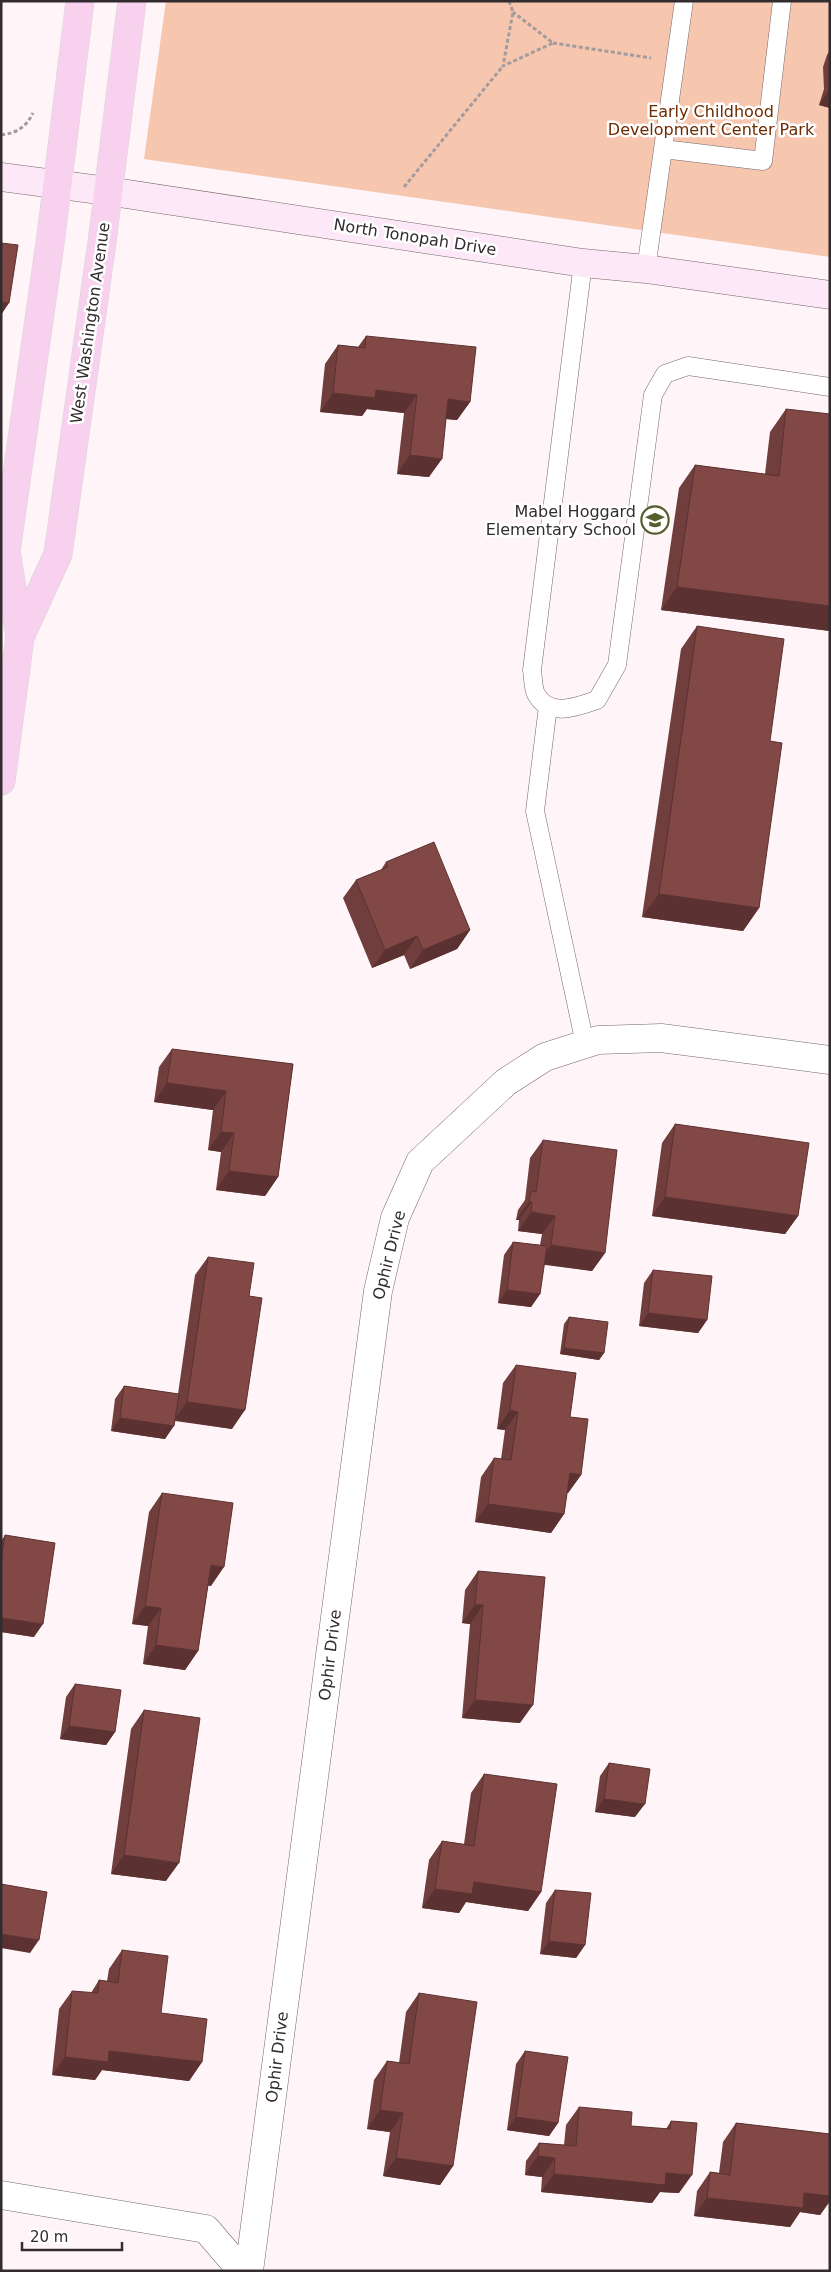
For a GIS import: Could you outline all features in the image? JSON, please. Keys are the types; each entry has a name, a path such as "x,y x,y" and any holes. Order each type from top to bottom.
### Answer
{"main road":[{"name":"West Washington Avenue","path":"1,781 20,637 6,551 57,184 80,1"},
{"name":"West Washington Avenue","path":"20,637 58,554 102,242 132,1"}],"street":[{"name":"North Tonopah Drive","path":"1,177 107,191 583,263 646,269 830,296"},
{"name":"Ophir Drive","path":"249,2271 378,1291 396,1218 420,1162 506,1082 545,1057 598,1040 661,1038 830,1060"},
{"path":"1,2195 206,2229 242,2271"}],"lane":[{"path":"646,269 684,1"},
{"path":"663,148 763,161 782,1"},
{"path":"583,263 532,670 536,694 548,706 569,709 597,700 617,665 653,395 665,374 688,366 830,387"},
{"path":"548,706 535,811 585,1044"}],"path":[{"path":"503,66 513,12 509,1"},
{"path":"513,12 553,43 676,62"},
{"path":"404,187 503,66 553,43"},
{"path":"1,135 12,134 22,128 34,108"}],"green space":[{"name":"Early Childhood Development Center Park","path":"166,1 830,1 830,257 144,159"}],"building":[{"path":"1,243 18,245 9,303 1,302"},
{"path":"366,336 476,347 470,402 448,399 442,459 410,455 417,395 376,390 375,398 333,393 338,345 365,348"},
{"path":"786,409 830,414 830,606 677,587 695,465 779,476"},
{"path":"697,626 784,639 770,741 782,743 759,908 659,894"},
{"path":"434,842 470,930 423,950 417,936 385,950 356,880 388,867 386,862"},
{"path":"172,1049 293,1064 278,1177 229,1171 234,1133 221,1132 226,1091 167,1083"},
{"path":"675,1124 809,1143 798,1216 665,1197"},
{"path":"543,1140 617,1150 605,1253 551,1245 555,1216 531,1212 532,1202 529,1202 531,1191 536,1192"},
{"path":"513,1242 547,1246 540,1294 507,1290"},
{"path":"208,1257 254,1263 249,1296 262,1298 245,1410 187,1402"},
{"path":"653,1270 712,1276 707,1320 648,1313"},
{"path":"569,1317 608,1322 604,1353 564,1348"},
{"path":"516,1365 576,1373 570,1417 588,1419 581,1475 570,1473 564,1514 488,1504 494,1458 511,1460 518,1412 510,1410"},
{"path":"124,1386 179,1394 174,1426 120,1418"},
{"path":"162,1493 233,1503 224,1567 211,1565 198,1651 156,1645 161,1608 145,1606"},
{"path":"5,1535 55,1543 43,1624 1,1618 1,1561"},
{"path":"478,1571 545,1577 533,1705 475,1700 483,1605 475,1605"},
{"path":"75,1684 121,1690 115,1732 69,1726"},
{"path":"144,1710 200,1718 179,1863 124,1855"},
{"path":"609,1763 650,1769 645,1804 604,1799"},
{"path":"484,1774 557,1784 541,1892 474,1882 472,1894 435,1889 442,1841 474,1846"},
{"path":"1,1884 47,1892 39,1940 1,1934"},
{"path":"555,1890 591,1893 585,1945 549,1941"},
{"path":"122,1950 168,1956 161,2013 207,2019 202,2062 109,2051 108,2062 65,2057 72,1991 98,1993 99,1980 118,1983"},
{"path":"419,1993 477,2002 453,2166 396,2158 403,2113 380,2110 387,2061 409,2064"},
{"path":"525,2051 568,2057 558,2123 516,2117"},
{"path":"579,2107 632,2112 631,2126 670,2129 671,2121 697,2123 692,2175 666,2173 665,2185 554,2174 555,2158 538,2156 539,2143 576,2146"},
{"path":"736,2123 830,2134 830,2196 804,2193 803,2208 707,2198 710,2172 730,2175"}],"place":[{"name":"Mabel Hoggard Elementary School","path":"655,520"}]}
